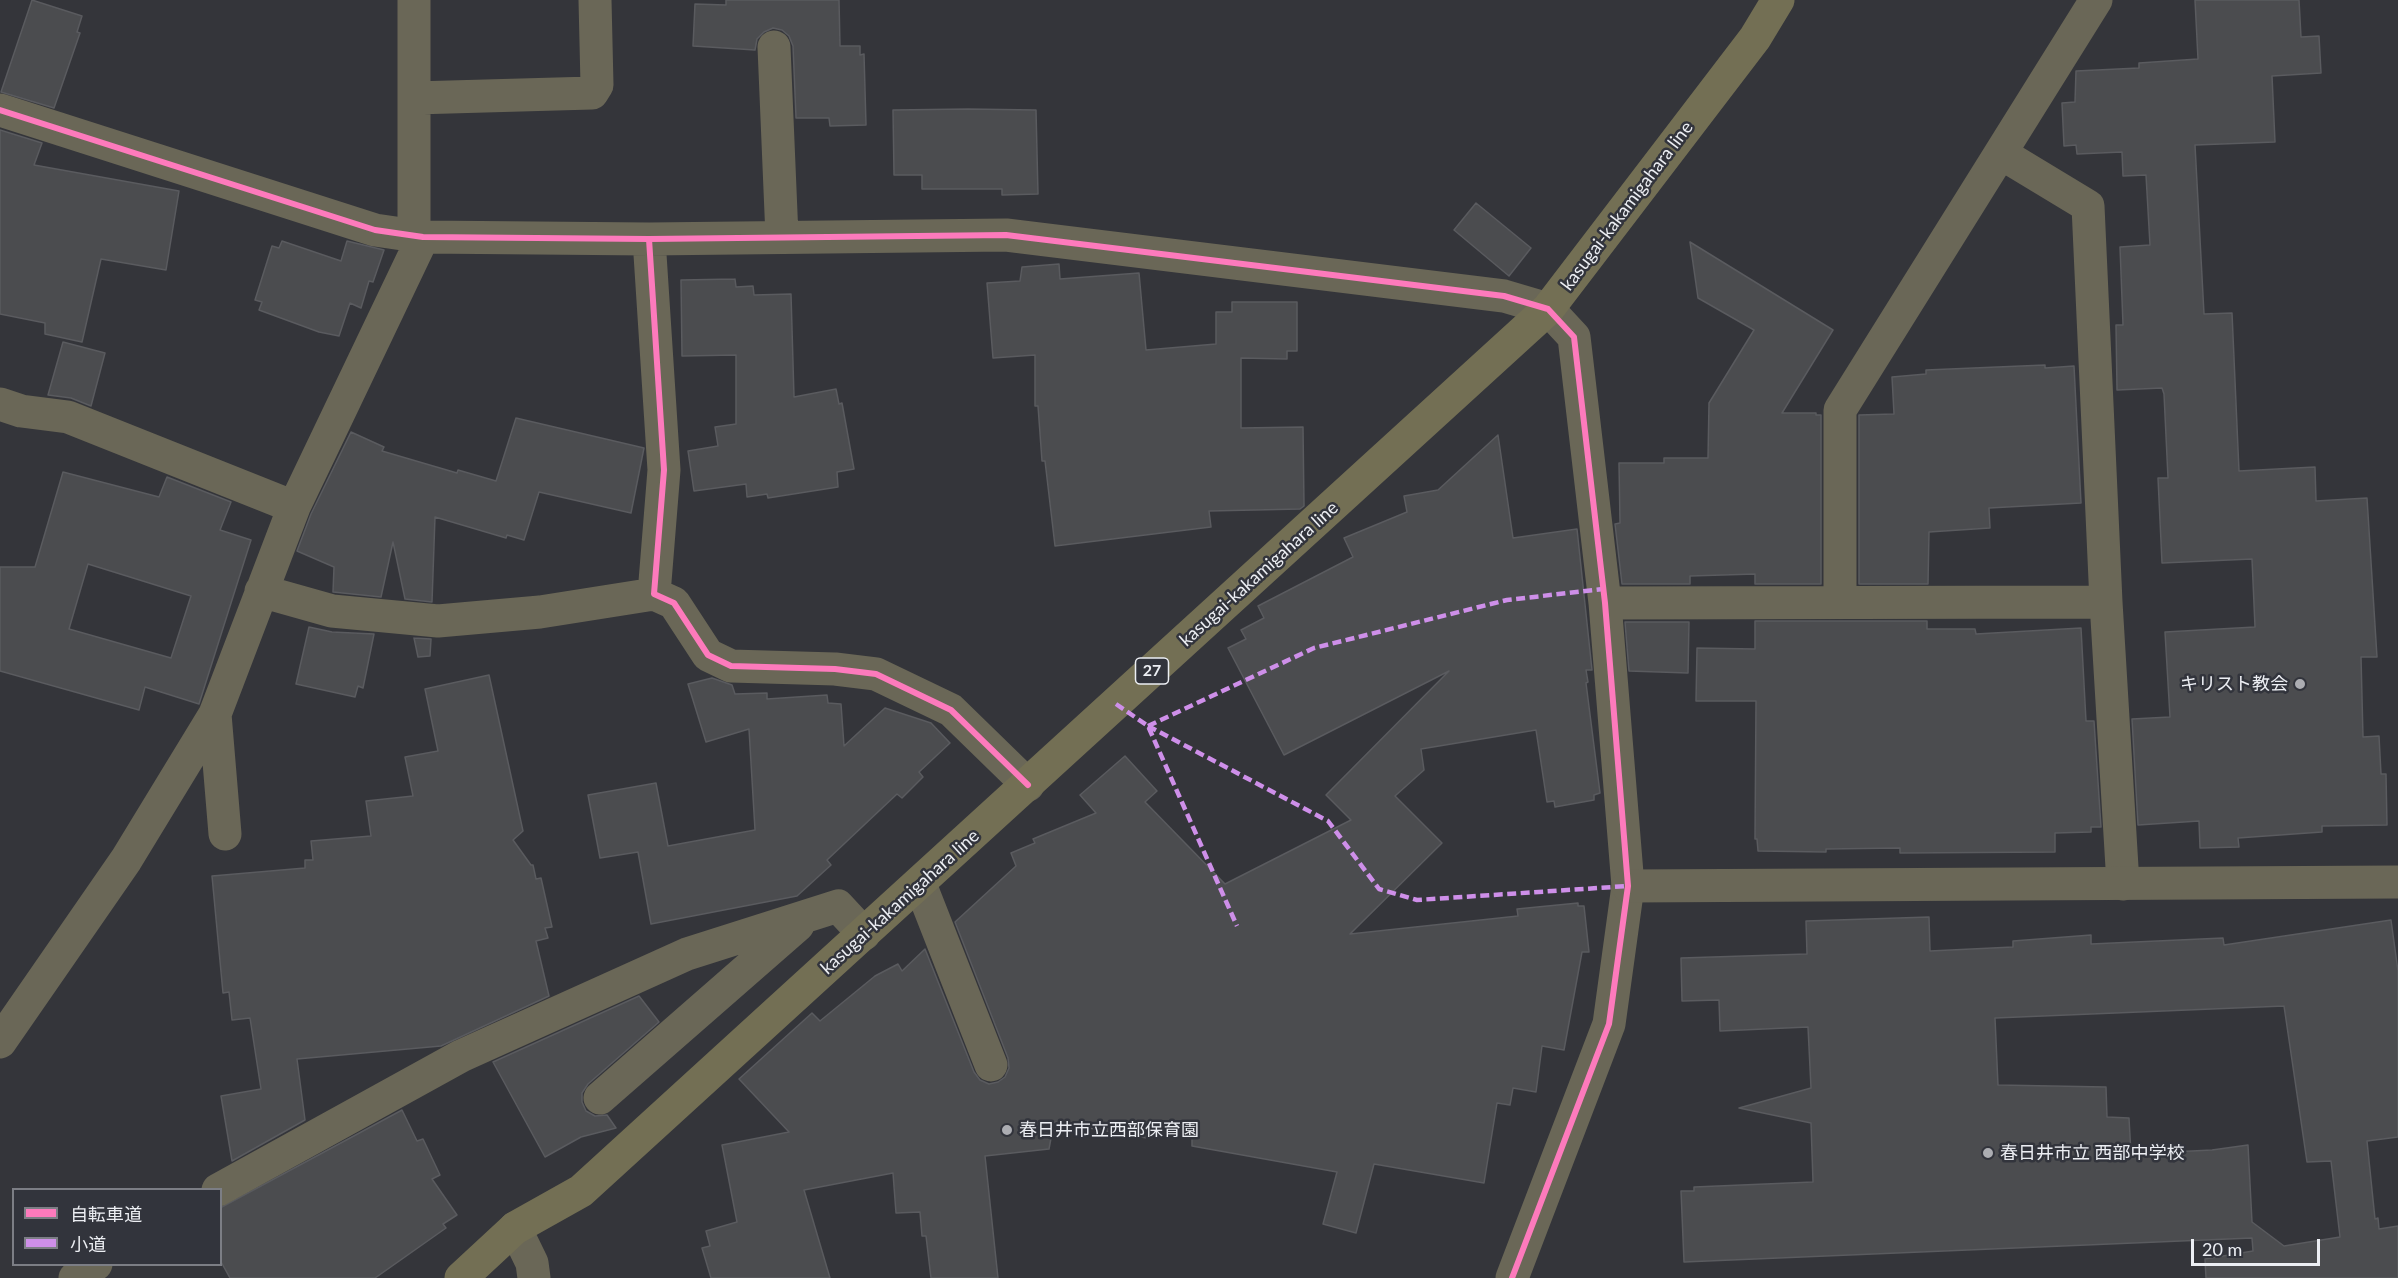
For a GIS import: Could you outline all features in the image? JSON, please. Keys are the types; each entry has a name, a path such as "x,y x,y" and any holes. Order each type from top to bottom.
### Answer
{"main road":[{"name":"kasugai-kakamigahara line","path":"461,1278 515,1228 581,1191 1548,309 1755,38 1778,0"}],"street":[{"path":"0,1042 126,860 215,714 294,507 419,237 414,98 414,0"},
{"path":"414,98 592,93 597,85 596,0"},
{"path":"1840,602 1840,410 2002,154 2096,0"},
{"path":"774,47 782,237"},
{"path":"0,110 375,230 419,237 649,239 1006,235 1504,296 1548,309 1574,337 1605,603 1628,886 1609,1024 1512,1278"},
{"path":"2002,154 2088,206 2106,602 2123,884"},
{"path":"649,239 663,470 654,594"},
{"path":"0,404 21,411 68,417 294,507"},
{"path":"261,591 332,611 438,621 540,612 654,594 674,603 708,655 731,666 835,669 876,674 951,710 1028,785"},
{"path":"1605,603 2106,602"},
{"path":"215,714 225,834"},
{"path":"1628,886 2398,882"},
{"path":"920,884 991,1065"},
{"path":"222,1188 461,1056 687,954 838,906 864,934"},
{"path":"600,1098 807,916"},
{"path":"515,1228 532,1263 534,1278"},
{"path":"75,1278 93,1266"}],"building":[{"path":"32,0 82,16 77,32 80,33 54,108 1,92"},
{"path":"726,0 839,0 840,46 860,46 860,55 864,54 866,125 830,126 829,118 796,118 793,46 789,36 782,30 773,28 764,32 757,39 755,50 693,46 695,4 726,5"},
{"path":"2195,0 2299,0 2301,37 2319,36 2321,73 2272,76 2275,142 2195,145 2204,314 2232,313 2239,471 2315,467 2316,501 2367,498 2377,657 2361,657 2363,737 2379,736 2381,774 2386,774 2387,825 2322,826 2322,832 2238,838 2239,847 2200,848 2199,821 2138,825 2132,719 2170,717 2165,632 2255,627 2252,559 2162,563 2158,478 2168,478 2164,394 2162,388 2117,390 2116,325 2123,325 2120,247 2150,245 2146,175 2123,176 2122,152 2077,154 2076,145 2064,146 2062,103 2075,102 2076,71 2139,68 2139,63 2198,59"},
{"path":"893,110 1036,110 1038,194 1002,195 1002,189 922,189 922,175 894,175"},
{"path":"0,130 42,143 34,165 179,191 166,270 101,259 82,342 45,334 45,323 0,314"},
{"path":"1476,203 1531,248 1509,276 1454,230"},
{"path":"282,241 341,261 347,241 384,250 373,282 369,281 361,308 350,303 339,336 319,332 259,310 262,302 255,300 272,246 279,248"},
{"path":"1690,242 1833,330 1782,413 1821,415 1821,584 1755,584 1755,574 1690,576 1690,584 1622,584 1615,524 1620,523 1619,463 1664,463 1664,458 1708,458 1709,403 1754,330 1698,298"},
{"path":"1059,264 1060,279 1139,273 1146,350 1216,344 1216,312 1232,312 1232,302 1297,302 1297,351 1287,351 1287,359 1241,358 1241,428 1303,427 1304,506 1300,509 1209,511 1211,527 1055,546 1045,461 1042,461 1038,406 1035,406 1035,355 993,358 987,283 1020,281 1022,267"},
{"path":"735,279 736,287 753,286 754,295 791,294 794,397 836,389 839,404 842,403 854,469 837,472 838,487 768,498 767,494 747,497 746,484 694,491 688,451 718,446 715,427 736,424 736,355 682,356 681,280"},
{"path":"63,342 105,353 91,406 71,398 48,395"},
{"path":"2045,365 2045,368 2074,366 2081,503 1989,508 1990,528 1929,532 1928,584 1859,584 1859,415 1894,414 1892,377 1926,374 1926,370"},
{"path":"516,418 644,448 631,513 539,492 524,540 507,535 506,538 435,517 432,602 405,599 393,542 381,597 333,592 334,567 297,551 311,514 351,432 384,447 382,451 457,473 458,470 496,481"},
{"path":"1498,435 1513,538 1577,529 1592,670 1586,670 1588,682 1586,683 1600,793 1594,795 1594,800 1555,807 1554,801 1547,802 1536,730 1421,749 1424,770 1395,796 1442,843 1350,934 1518,916 1517,909 1578,903 1578,906 1584,906 1589,952 1582,952 1564,1050 1542,1046 1536,1092 1513,1088 1510,1105 1497,1103 1484,1183 1374,1164 1356,1233 1323,1224 1337,1172 1192,1146 1192,1133 1147,1138 1054,1122 1049,1149 985,1156 998,1278 931,1278 926,1236 922,1236 920,1212 896,1213 893,1173 804,1190 830,1278 711,1278 702,1248 710,1246 706,1231 737,1222 722,1145 789,1132 739,1079 812,1013 820,1021 875,976 898,964 902,971 925,949 974,1072 980,1080 989,1084 1005,1077 1009,1068 1008,1058 955,922 1016,866 1011,853 1035,843 1033,839 1096,813 1080,795 1125,756 1157,791 1145,802 1225,884 1351,820 1326,795 1449,671 1284,755 1228,648 1246,639 1241,630 1264,618 1258,606 1353,557 1344,538 1407,512 1404,496 1438,490"},
{"path":"63,472 159,497 167,477 231,502 220,530 251,540 199,704 145,687 139,710 0,671 0,567 35,567","holes":["88,564 191,596 171,658 69,629"]},
{"path":"1755,621 1927,621 1927,629 1975,629 1976,634 2081,628 2086,721 2094,721 2101,827 2091,827 2091,832 2055,833 2055,852 1900,853 1900,848 1826,849 1826,852 1758,851 1757,839 1755,839 1756,701 1696,701 1697,648 1755,649"},
{"path":"1625,622 1689,622 1688,673 1629,671"},
{"path":"309,627 332,632 374,634 363,688 358,686 355,697 296,684"},
{"path":"414,638 431,639 430,656 418,657"},
{"path":"489,675 523,831 513,840 533,865 536,879 541,878 552,927 545,928 548,938 536,941 549,996 441,1046 297,1059 305,1120 232,1161 221,1096 261,1089 250,1018 232,1020 229,992 223,993 212,876 305,868 305,860 313,860 311,841 371,836 366,801 413,796 405,757 438,751 425,689"},
{"path":"712,678 732,685 735,694 767,693 767,699 827,695 828,703 841,704 844,746 885,708 931,723 950,743 919,772 923,777 902,798 897,794 827,860 831,865 797,896 651,924 638,852 600,858 588,795 656,783 668,846 755,830 749,729 706,742 688,684"},
{"path":"1929,917 1930,951 2013,947 2013,941 2091,935 2091,944 2223,938 2224,945 2391,920 2398,971 2398,1137 2367,1141 2375,1219 2378,1218 2379,1229 2398,1226 2398,1278 2206,1278 2205,1259 2253,1251 2252,1238 1684,1262 1681,1191 1694,1191 1694,1187 1813,1182 1811,1123 1739,1108 1811,1088 1808,1027 1720,1031 1719,1000 1682,1001 1681,958 1807,954 1806,921","holes":["2284,1006 2307,1162 2331,1161 2340,1237 2284,1246 2252,1222 2248,1145 2212,1150 2131,1154 2129,1118 2107,1117 2106,1087 1998,1085 1995,1018"]},
{"path":"639,996 659,1022 588,1084 582,1093 582,1102 586,1111 595,1116 607,1115 616,1128 581,1137 545,1157 493,1062"},
{"path":"402,1110 417,1141 423,1139 440,1175 432,1179 457,1215 443,1224 446,1228 375,1278 230,1278 222,1264 222,1207"}],"marked path":[{"path":"1148,726 1314,648 1507,600 1603,589"},
{"path":"1116,704 1148,726 1237,926"},
{"path":"1148,726 1328,821 1379,889 1417,900 1628,886"}],"cycle path":[{"path":"0,110 375,230 423,237 649,239 1006,235 1504,296 1548,309 1574,337 1605,603 1628,886 1609,1024 1512,1278"},
{"path":"649,239 664,470 654,594 674,603 708,655 731,666 835,669 876,674 951,710 1028,785"}],"place":[{"name":"キリスト教会","path":"2300,684"},
{"name":"春日井市立西部保育園","path":"1007,1130"},
{"name":"春日井市立 西部中学校","path":"1988,1153"}]}
